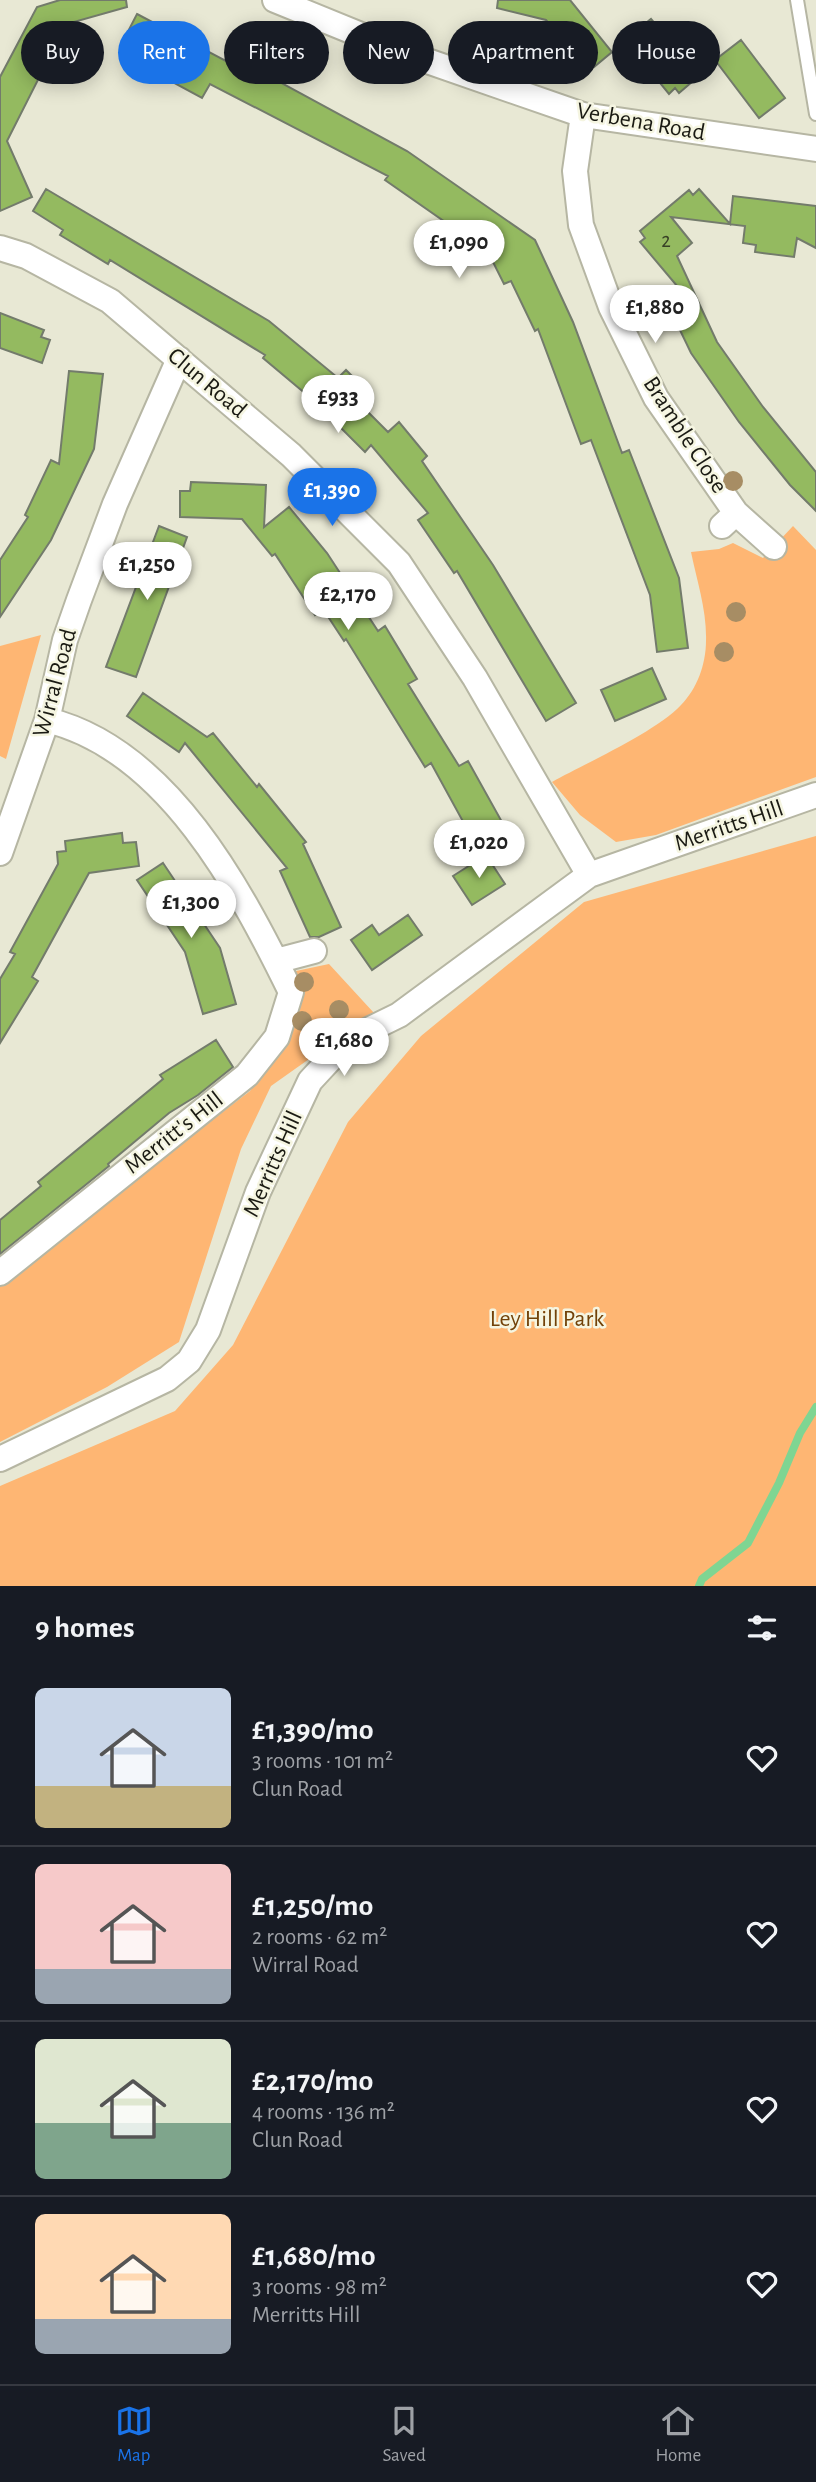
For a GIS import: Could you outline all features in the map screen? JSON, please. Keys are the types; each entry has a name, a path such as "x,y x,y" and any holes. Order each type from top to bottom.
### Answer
{"street":[{"name":"Verbena Road","path":"275,0 410,55 583,115 816,149"},
{"name":"Bramble Close","path":"583,115 575,171 581,225 611,307 656,398 729,520 774,547"},
{"name":"Clun Road","path":"0,248 26,256 110,302 292,454 399,563 475,678 589,875"},
{"name":"Wirral Road","path":"0,853 47,720 65,640 88,576 115,503 179,359"},
{"name":"Merritt's Hill","path":"0,1273 247,1075 277,1037 291,992 251,913 182,811 125,756 74,727 47,720"},
{"name":"Merritts Hill","path":"0,1459 167,1379 188,1361 208,1330 258,1192 310,1081 348,1040 400,1015 589,875 816,795"},
{"path":"276,961 314,951"}],"lane":[{"path":"797,0 816,114"}],"green space":[{"path":"793,526 816,550 816,777 656,835 616,842 580,815 552,782 655,726 681,705 692,691 706,650 706,630 691,552 719,549 733,543 763,558"},
{"path":"41,635 6,759 0,756 0,646"},
{"name":"Ley Hill Park","path":"816,836 816,1586 0,1586 0,1486 175,1411 233,1345 348,1122 421,1036 584,902"},
{"path":"329,964 374,1013 271,1086 241,1149 179,1342 107,1387 0,1442 0,1282 250,1091 288,1030 296,971"}],"building":[{"path":"60,0 126,0 127,7 77,21 30,21 37,7"},
{"path":"498,0 570,0 587,21 547,21 497,8"},
{"path":"137,14 150,21 133,21"},
{"path":"598,35 612,52 598,64"},
{"path":"21,37 21,84 36,84 7,141 32,197 0,211 0,77"},
{"path":"741,40 785,98 759,118 720,67 720,56"},
{"path":"210,53 224,60 224,84 284,84 407,151 535,240 573,322 622,453 629,450 679,578 688,648 657,652 650,595 591,440 581,444 538,329 535,331 511,281 504,284 488,252 385,180 388,176 210,84"},
{"path":"176,84 210,84 202,98"},
{"path":"661,84 690,84 679,93 675,88 669,94"},
{"path":"46,189 269,321 338,378 346,370 368,392 358,402 388,432 399,422 427,456 422,461 493,565 576,703 546,721 457,571 454,573 418,520 428,513 371,445 365,452 313,400 263,358 265,355 110,260 108,264 60,235 63,230 33,211"},
{"path":"699,189 730,224 733,196 816,206 816,248 797,238 794,257 755,252 756,245 743,243 745,226 671,217 692,243 677,256 717,342 763,407 816,472 816,511 790,485 739,422 691,353 666,301 683,293 640,242 645,238 640,231 689,190 693,195"},
{"path":"0,313 44,330 41,337 50,340 42,363 0,348"},
{"path":"69,371 103,374 94,449 51,540 0,617 0,560 28,517 25,515 51,460 59,464"},
{"path":"191,482 266,485 264,527 289,507 327,553 378,631 385,626 417,679 408,684 459,766 468,761 502,822 472,838 431,763 425,767 346,639 344,641 323,609 315,615 275,554 272,556 242,519 180,517 180,491 190,491"},
{"path":"159,526 187,537 136,677 106,667"},
{"path":"652,668 666,699 615,721 601,690"},
{"path":"143,693 207,737 213,733 257,787 259,784 306,842 303,844 341,927 319,937 310,937 280,871 287,868 185,743 179,752 127,716"},
{"path":"122,833 123,843 136,842 139,866 89,873 32,977 38,981 0,1043 0,979 15,954 10,952 58,864 57,852 66,851 65,841"},
{"path":"486,855 505,884 472,905 453,876"},
{"path":"163,863 220,948 236,1004 203,1014 185,952 137,880"},
{"path":"408,915 422,935 372,970 351,940 372,925 379,935"},
{"path":"216,1040 233,1067 198,1095 169,1113 108,1164 109,1166 0,1254 0,1220 41,1186 38,1182 163,1079 160,1075"}],"waterway":[{"path":"699,1586 702,1579 748,1543 779,1483 800,1433 816,1407"}]}
